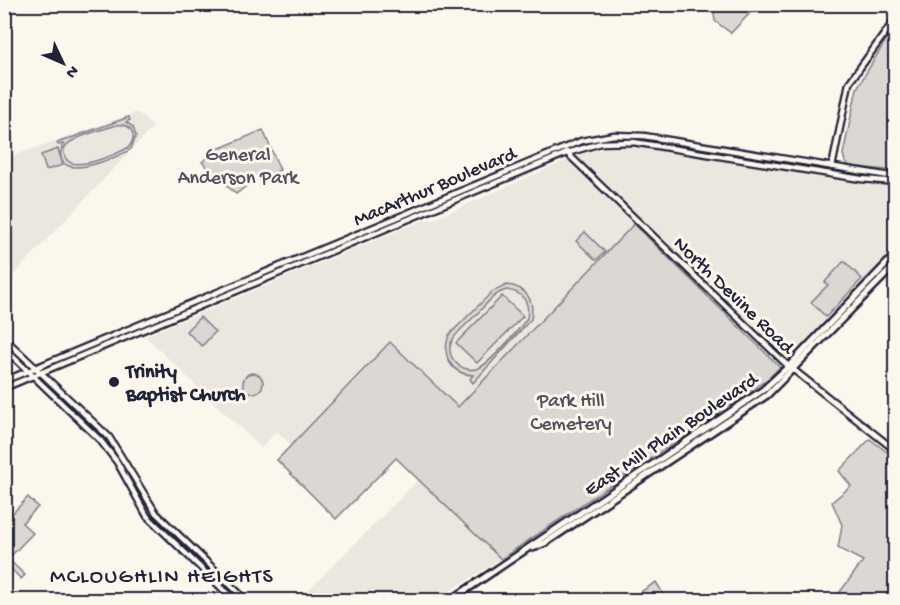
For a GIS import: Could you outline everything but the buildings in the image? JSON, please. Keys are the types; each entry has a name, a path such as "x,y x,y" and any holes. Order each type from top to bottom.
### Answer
{"main road":[{"name":"East Mill Plain Boulevard","path":"792,368 847,305 896,254"},
{"name":"East Mill Plain Boulevard","path":"451,600 749,401 792,368 824,339 896,264"},
{"path":"857,304 861,296 877,279 876,274"},
{"path":"824,339 827,331 847,310 847,305"}],"street":[{"path":"832,167 849,83 896,18"},
{"name":"MacArthur Boulevard","path":"4,381 562,148 601,137 630,135 894,175"},
{"name":"MacArthur Boulevard","path":"4,388 567,153 602,143 633,142 896,182"},
{"name":"North Devine Road","path":"562,148 792,368 896,451"},
{"path":"4,338 113,442 156,513 246,600"},
{"path":"4,348 109,450 147,516 234,600"}],"shaded area":[{"path":"137,112 153,127 6,283 4,282 4,159"},
{"path":"624,146 647,147 869,184 895,186 895,250 789,360 578,157 580,153"},
{"path":"567,160 634,224 458,407 390,342 291,445 277,431 261,448 145,336 424,220 436,218"},
{"path":"418,480 501,559 435,600 299,600"}],"green space":[{"path":"713,4 777,5 750,13 731,33 715,21"},
{"path":"895,25 896,75 893,82 895,171 850,166 845,162 843,154 857,88"},
{"path":"129,117 130,120 126,122 133,127 136,136 131,149 100,163 86,166 74,167 65,164 61,157 63,144 58,145 57,143","holes":["122,125 129,128 133,134 129,147 105,158 85,163 69,162 65,157 65,148 77,138"]},
{"name":"General Anderson Park","path":"263,130 280,170 253,181 236,194 202,162 218,149"},
{"path":"58,149 63,165 46,170 41,155"},
{"name":"Park Hill Cemetery","path":"634,224 780,367 768,379 501,559 396,458 336,519 277,460 390,342 458,407"},
{"path":"585,232 605,252 596,260 576,241"},
{"path":"844,261 862,279 826,317 811,302 828,285 825,282"},
{"path":"507,285 519,288 530,300 531,319 473,383 470,379 473,375 459,371 450,362 447,357 447,343 449,335 492,292","holes":["507,290 513,291 524,299 528,312 527,318 505,345 484,365 473,369 460,366 450,352 453,339 493,297"]},
{"path":"502,296 523,316 477,363 456,343"},
{"path":"200,317 215,332 202,346 186,331"},
{"path":"253,373 260,376 263,383 260,390 253,393 246,390 243,383 246,376"},
{"path":"870,439 887,452 895,444 895,600 834,600 863,561 838,548 842,525 832,502 851,486 839,471"},
{"path":"28,497 38,507 22,523 33,533 8,559 25,575 21,579 5,563 5,507 12,514"},
{"path":"656,582 667,600 628,600"}],"place":[{"name":"Trinity Baptist Church","path":"114,382"}],"district":[{"name":"MCLOUGHLIN HEIGHTS","path":"162,574"}]}
